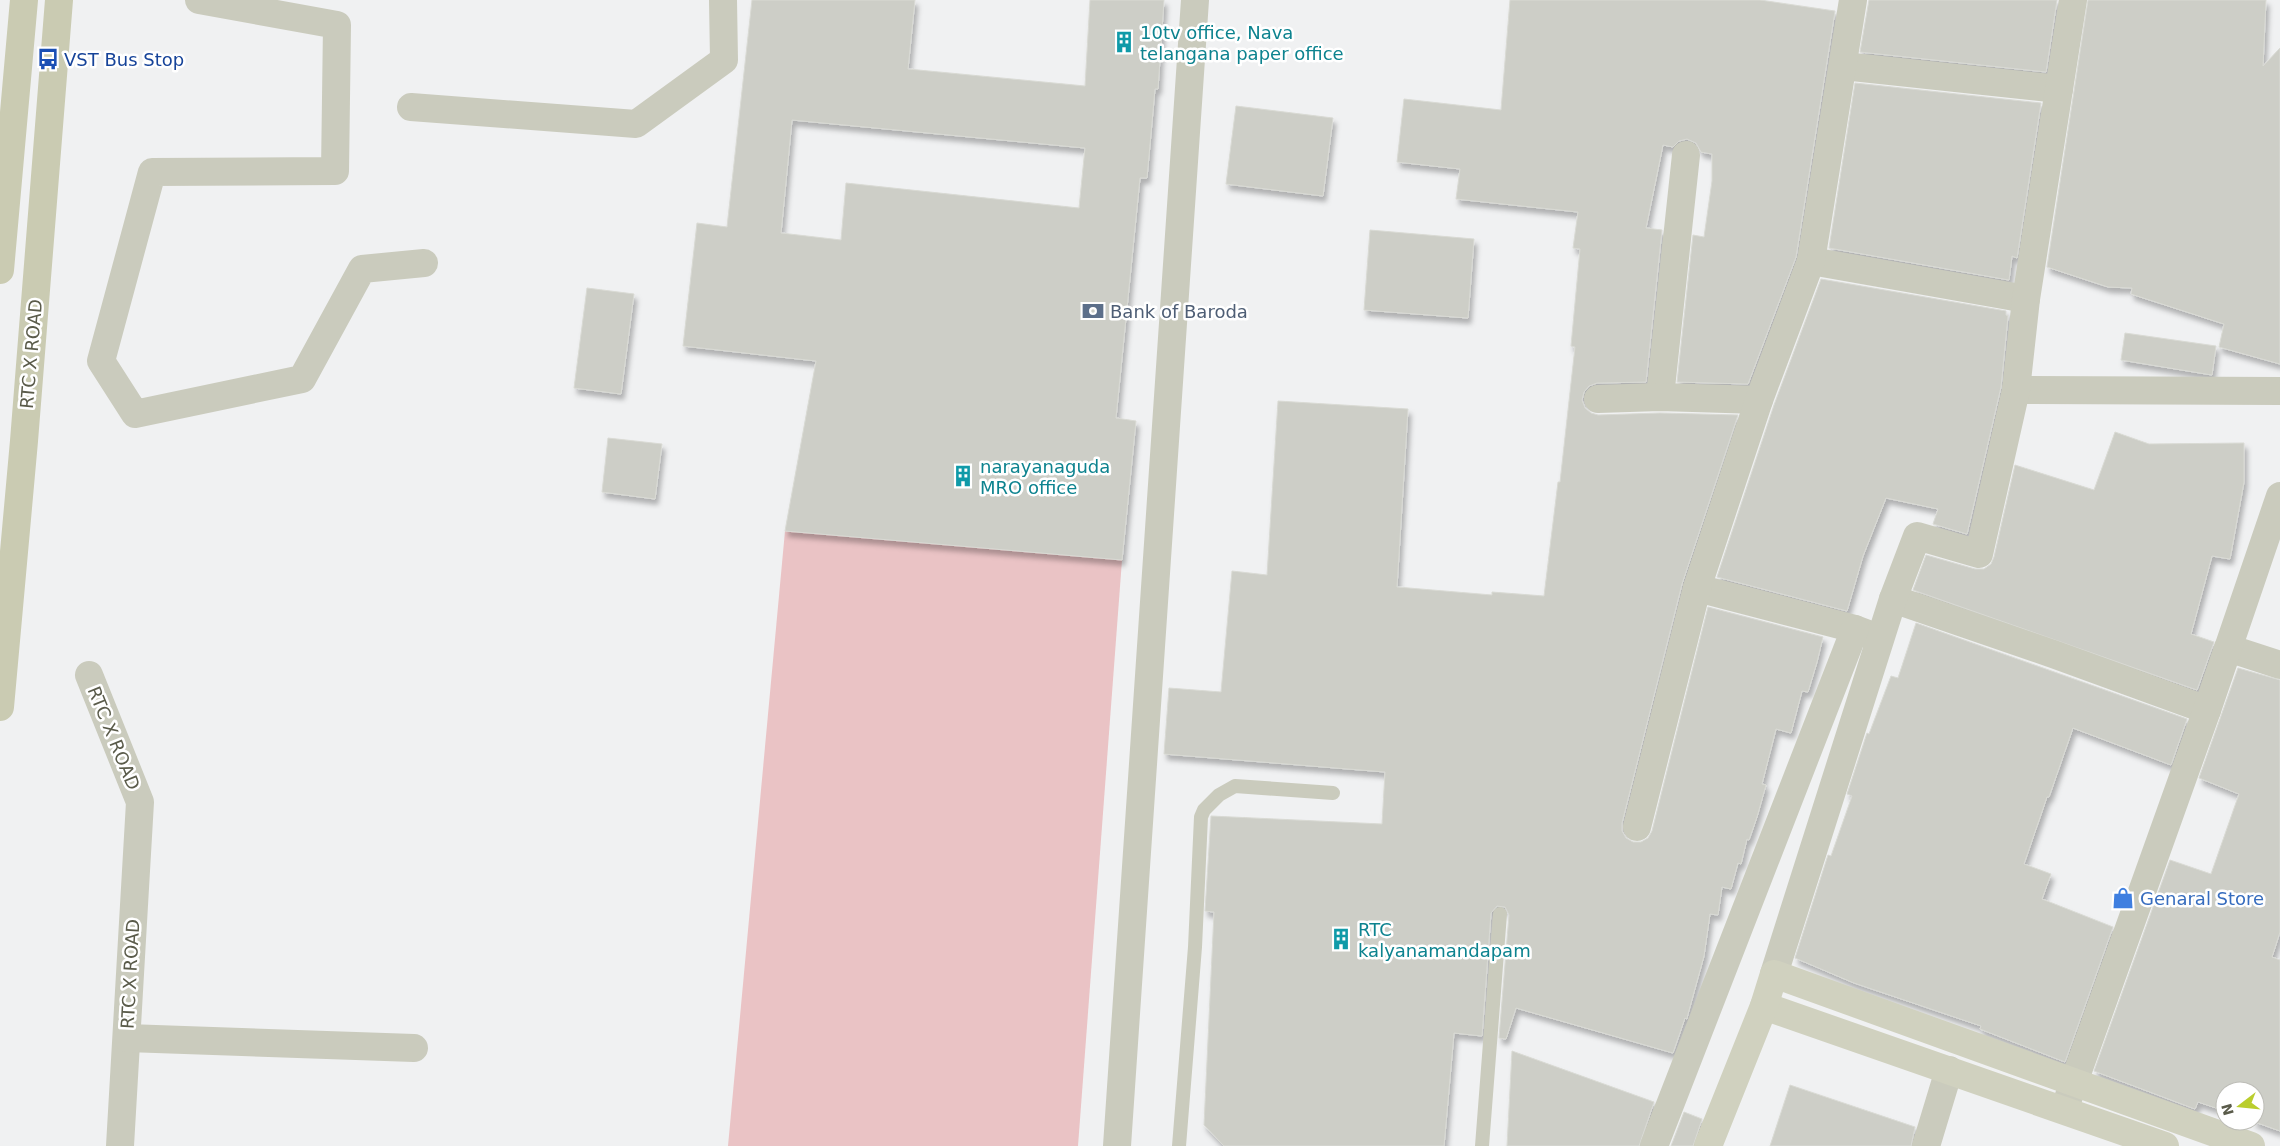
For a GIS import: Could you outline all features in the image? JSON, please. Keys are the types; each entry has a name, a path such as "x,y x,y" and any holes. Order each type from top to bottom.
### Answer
{"main road":[{"path":"0,270 24,0"},
{"name":"RTC X ROAD","path":"0,707 24,441 59,0"}],"street":[{"path":"199,0 337,25 334,171 152,172 101,361 135,414 302,379 362,269 424,263"},
{"path":"411,107 636,124 724,60 723,0"},
{"path":"1117,1146 1195,0"},
{"path":"1637,827 1698,588 1759,400 1811,261 1844,66 1852,0"},
{"path":"1708,1146 1764,1006 1893,599 1917,536 1980,554 2016,390 2026,300 2073,0"},
{"path":"1844,66 2059,89"},
{"path":"1660,397 1686,155"},
{"path":"1811,261 2026,300"},
{"path":"2016,390 2280,391"},
{"path":"1598,399 1660,397 1759,400"},
{"path":"2064,1110 2207,710 2280,496"},
{"path":"1698,588 1855,629 1881,639"},
{"path":"1893,599 2207,710"},
{"path":"1654,1146 1855,629"},
{"path":"2228,648 2280,665"},
{"name":"RTC X ROAD","path":"88,675 140,802 120,1146"},
{"path":"1774,974 2251,1146"},
{"path":"1764,1006 2165,1146"},
{"path":"127,1038 414,1048"},
{"path":"1926,1146 1949,1070"}],"lane":[{"path":"1179,1146 1195,947 1201,817 1204,810 1226,789 1235,786 1334,793"},
{"path":"1482,1146 1500,914"}],"shaded area":[{"path":"785,531 1122,560 1078,1146 728,1146"}],"building":[{"path":"752,0 915,0 908,69 1085,86 1090,0 1164,0 1158,89 1155,89 1147,178 1140,178 1116,418 1136,421 1122,560 785,531 816,361 683,346 697,223 727,227","holes":["792,120 1085,148 1079,208 846,183 841,240 781,233"]},
{"path":"1510,0 1760,0 1835,11 1796,257 1748,384 1677,382 1693,235 1704,237 1712,181 1712,154 1701,152 1696,143 1687,139 1679,141 1673,147 1663,145 1646,228 1662,230 1646,382 1597,383 1589,386 1584,392 1582,400 1585,408 1591,413 1598,415 1660,413 1738,415 1682,584 1622,823 1622,831 1626,838 1633,842 1641,842 1648,838 1652,831 1708,607 1823,637 1817,662 1808,692 1802,691 1791,733 1776,729 1762,784 1766,785 1757,817 1749,840 1747,839 1741,864 1738,863 1731,889 1722,887 1718,915 1710,914 1704,956 1687,1019 1685,1018 1673,1053 1516,1008 1506,1039 1499,1038 1509,915 1505,907 1497,906 1491,913 1482,1036 1454,1033 1444,1146 1224,1146 1204,1125 1214,912 1205,911 1211,816 1382,824 1385,772 1164,754 1169,688 1221,692 1232,571 1267,575 1278,401 1408,409 1397,587 1492,595 1492,592 1544,596 1558,482 1560,482 1575,347 1571,346 1580,249 1573,248 1578,212 1456,199 1460,169 1397,162 1404,99 1501,110"},
{"path":"1869,0 2057,0 2046,72 1860,52"},
{"path":"2088,0 2266,0 2263,66 2280,48 2280,364 2219,347 2224,324 2131,294 2132,288 2108,287 2047,267"},
{"path":"1855,83 2041,103 2017,258 2012,256 2009,280 1829,248"},
{"path":"1236,106 1333,118 1323,196 1226,184"},
{"path":"1370,230 1474,239 1468,318 1364,310"},
{"path":"1821,279 2006,311 2008,316 2001,387 1967,534 1933,524 1938,509 1886,498 1863,556 1847,611 1717,577 1774,405"},
{"path":"587,288 634,294 621,394 574,388"},
{"path":"2125,333 2216,346 2212,375 2121,360"},
{"path":"2115,432 2149,444 2244,443 2244,482 2230,559 2212,556 2191,634 2214,642 2197,690 1913,590 1926,555 1975,569 1984,569 1991,564 2015,465 2094,490"},
{"path":"608,438 662,444 655,499 602,492"},
{"path":"1916,623 2187,719 2171,765 2073,728 2049,797 2047,797 2024,864 2051,874 2042,899 2113,927 2065,1062 1980,1029 1981,1026 1854,983 1795,958 1828,855 1831,856 1852,796 1847,794 1867,733 1869,734 1891,676 1898,678"},
{"path":"2238,668 2280,680 2280,932 2272,957 2280,960 2280,1131 2265,1126 2265,1081 2215,1081 2215,1108 2198,1102 2195,1109 2094,1071 2170,860 2211,874 2239,794 2199,778"},
{"path":"1512,1051 1654,1102 1639,1146 1507,1146"},
{"path":"1790,1085 1915,1127 1911,1146 1770,1146"},
{"path":"1684,1112 1702,1119 1693,1146 1671,1146"}],"place":[{"name":"10tv office, Nava telangana paper office","path":"1124,42"},
{"name":"VST Bus Stop","path":"48,59"},
{"name":"Bank of Baroda","path":"1093,311"},
{"name":"narayanaguda MRO office","path":"963,476"},
{"name":"Genaral Store","path":"2123,898"},
{"name":"RTC kalyanamandapam","path":"1341,939"}]}
